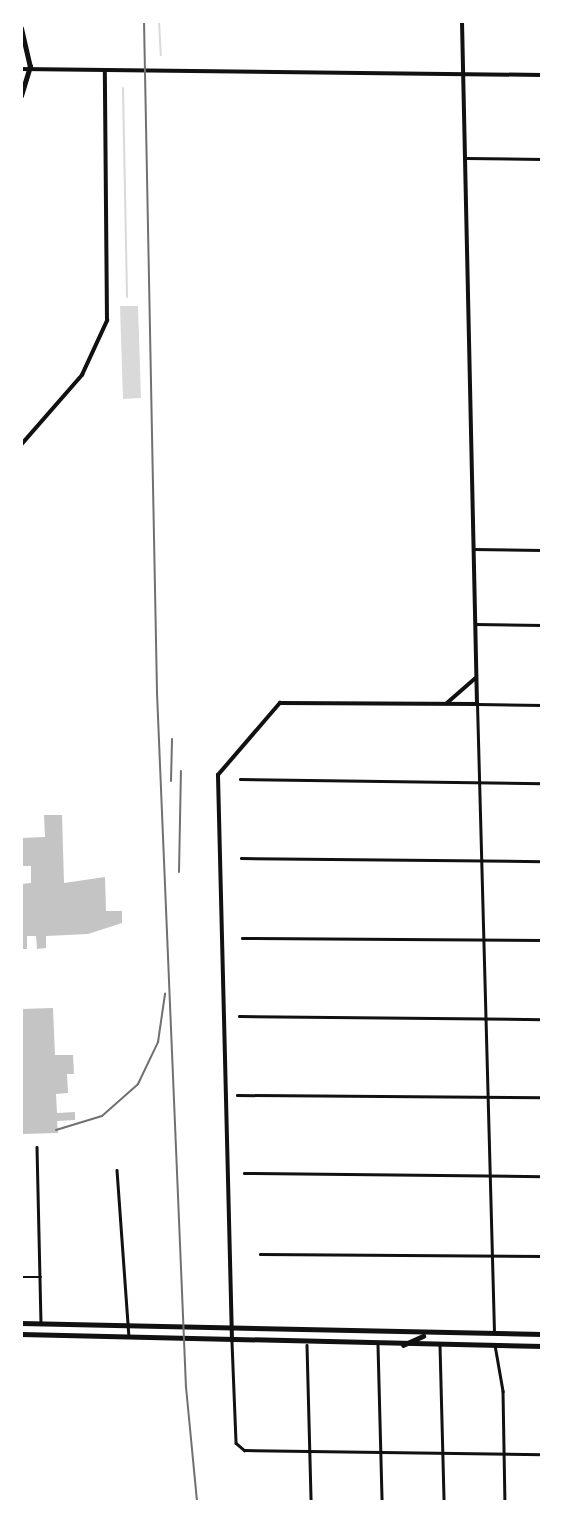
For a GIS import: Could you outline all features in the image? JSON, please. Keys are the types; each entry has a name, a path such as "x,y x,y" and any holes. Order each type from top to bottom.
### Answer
{"highway":[{"path":"21,28 30,69 21,96"}],"main road":[{"path":"21,1323 542,1334"},
{"path":"403,1345 431,1333"},
{"path":"21,1334 129,1336 307,1345 542,1346"}],"street":[{"path":"462,21 474,624 494,1334"},
{"path":"21,69 542,75"},
{"path":"21,444 82,375 107,321 105,71"},
{"path":"466,158 542,159"},
{"path":"473,549 542,550"},
{"path":"474,624 542,625"},
{"path":"446,704 477,678"},
{"path":"542,705 287,701 246,737 222,768 215,797 231,1329 239,1447 309,1452 542,1454"},
{"path":"240,779 542,783"},
{"path":"241,858 542,861"},
{"path":"242,938 542,940"},
{"path":"239,1016 542,1019"},
{"path":"237,1095 542,1097"},
{"path":"37,1147 41,1323"},
{"path":"117,1170 129,1336"},
{"path":"244,1173 542,1176"},
{"path":"260,1254 542,1256"},
{"path":"21,1277 41,1277"},
{"path":"307,1345 311,1502"},
{"path":"378,1345 382,1502"},
{"path":"440,1345 444,1502"},
{"path":"495,1345 504,1453 505,1502"}],"shaded area":[{"path":"120,306 138,306 141,398 123,399"}],"building":[{"path":"44,815 62,815 64,883 105,877 106,911 122,911 122,923 88,934 46,936 46,948 37,949 36,936 27,936 27,949 21,949 21,884 31,883 31,866 21,866 21,838 45,837"},
{"path":"53,1008 55,1055 73,1055 74,1074 67,1074 68,1093 56,1094 57,1113 75,1112 75,1120 57,1121 58,1133 21,1134 21,1009"}],"waterway":[{"path":"159,21 161,55"},
{"path":"123,88 127,297"}],"railway":[{"path":"144,21 157,693 186,1387 197,1502"},
{"path":"171,781 172,739"},
{"path":"179,872 181,771"},
{"path":"56,1130 102,1116 138,1084 158,1042 165,994"}]}
